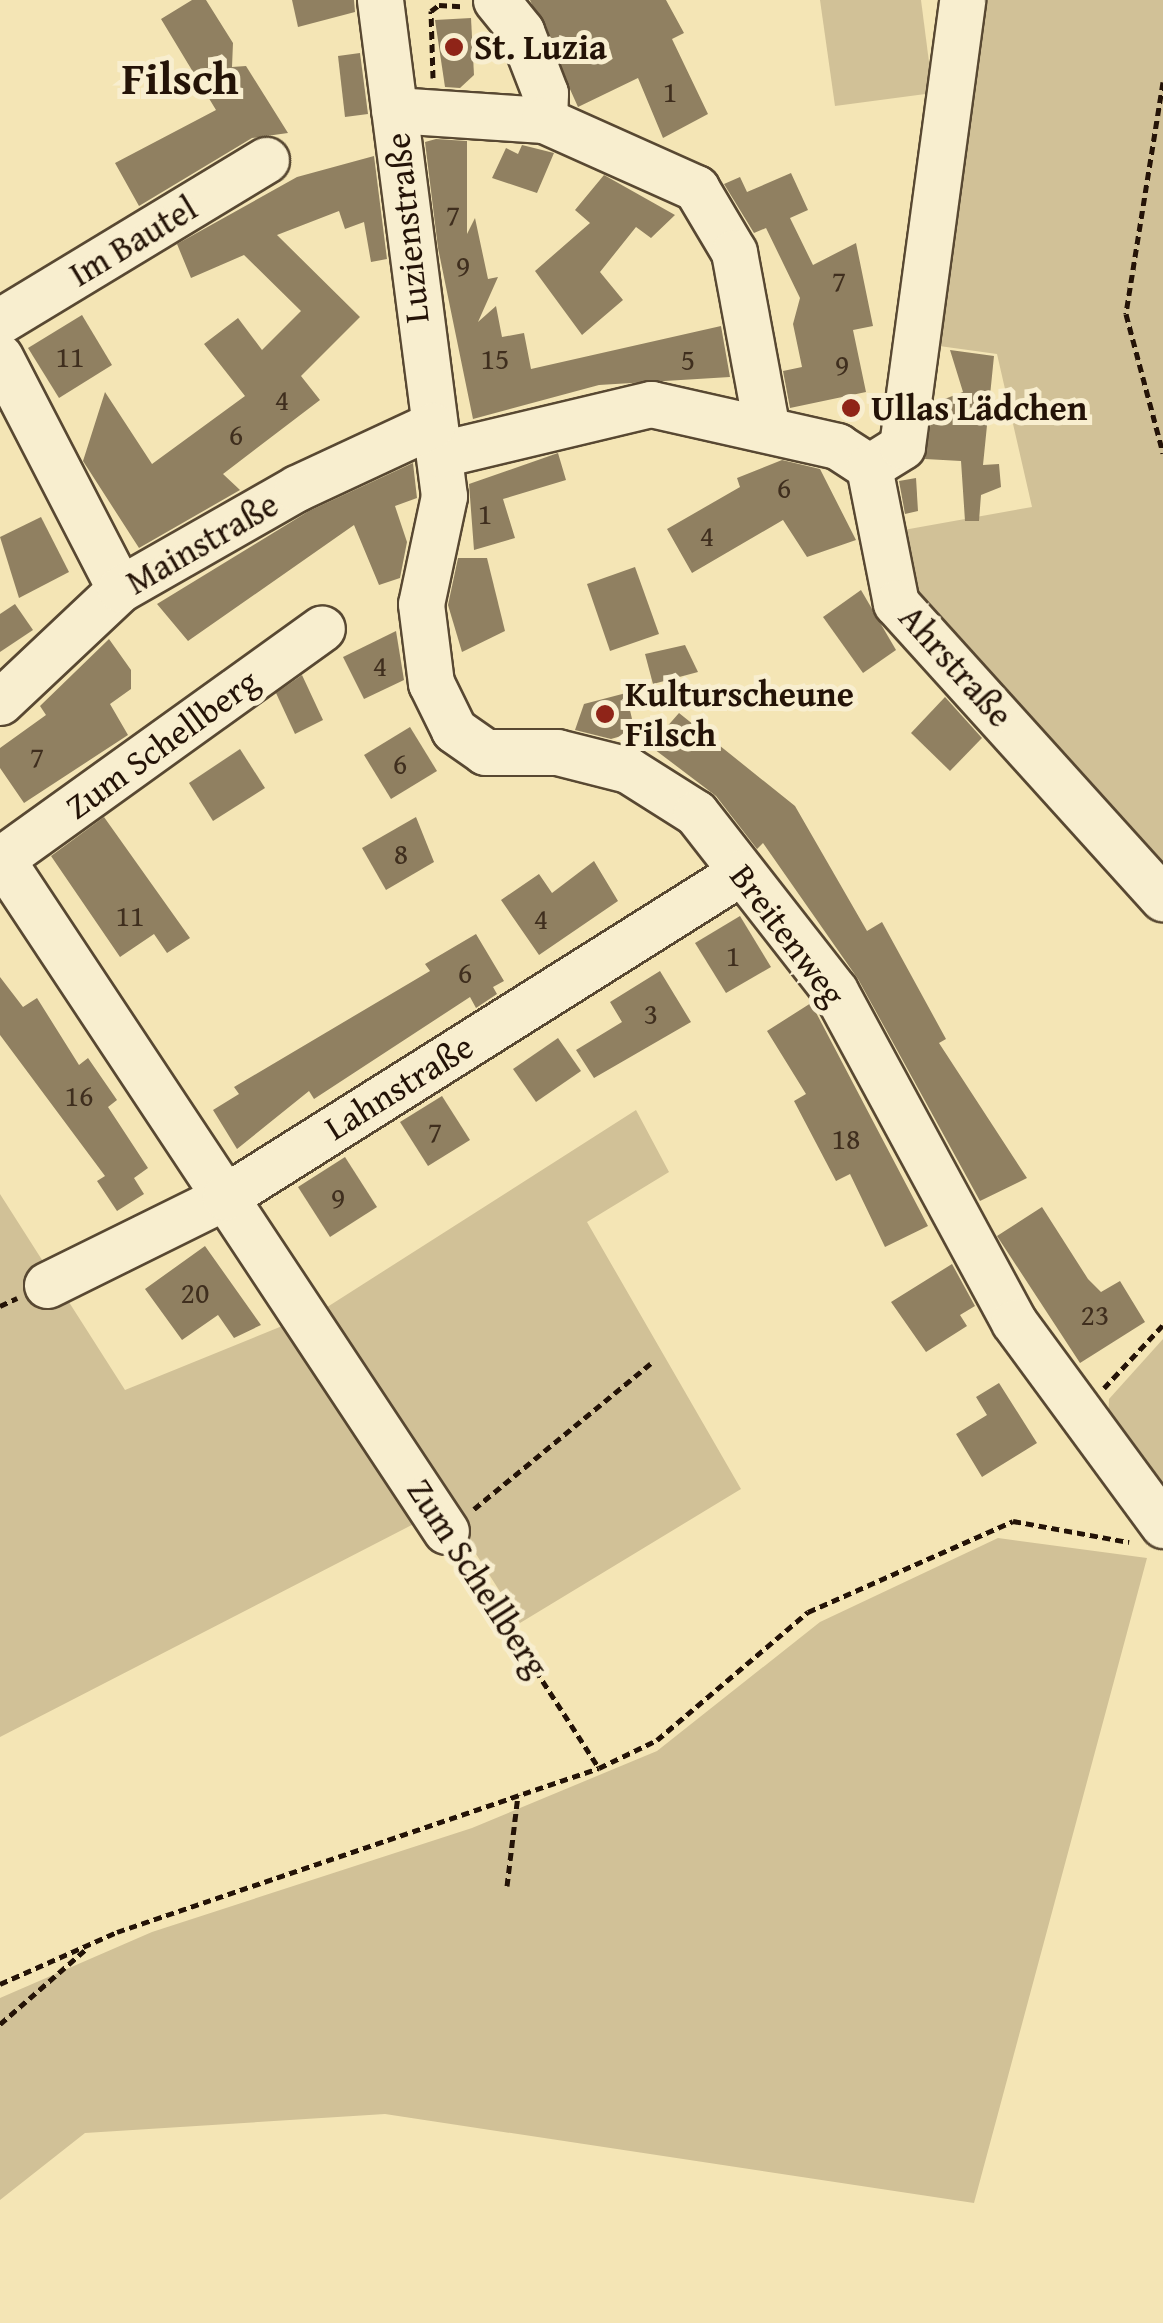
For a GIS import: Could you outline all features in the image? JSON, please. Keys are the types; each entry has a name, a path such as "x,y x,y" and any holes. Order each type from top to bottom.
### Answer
{"street":[{"name":"Luzienstraße","path":"380,0 436,440"},
{"path":"436,440 651,404 766,425 837,446 870,467 902,446 962,0"},
{"path":"480,3 539,78 544,120"},
{"path":"394,110 544,120 696,188 734,252 766,425"},
{"name":"Im Bautel","path":"0,321 266,160"},
{"path":"0,357 120,589"},
{"name":"Mainstraße","path":"0,702 120,589 436,440"},
{"name":"Breitenweg","path":"436,440 444,496 421,604 430,683 454,730 485,752 558,752 628,770 696,813 835,991 1014,1322 1156,1535"},
{"name":"Ahrstraße","path":"870,467 896,603 1163,898"},
{"name":"Zum Schellberg","path":"322,628 1,858 446,1531"},
{"name":"Lahnstraße","path":"47,1285 225,1197 740,872"}],"path":[{"path":"434,90 432,11 437,3 480,3"},
{"path":"1163,82 1126,314 1163,454"},
{"path":"1078,1416 1163,1325"},
{"path":"446,1531 650,1363"},
{"path":"0,1984 92,1944 599,1768 657,1740 808,1612 1013,1521 1156,1535"},
{"name":"Zum Schellberg","path":"446,1531 599,1768"},
{"path":"508,1886 518,1795"},
{"path":"0,2024 92,1944"}],"shaded area":[{"path":"820,0 921,0 933,93 835,106"},
{"path":"980,0 1163,0 1163,880 919,593 898,531 1032,507 997,354 932,345"},
{"path":"636,1110 669,1172 587,1222 741,1489 520,1623 321,1311"},
{"path":"0,1194 125,1390 292,1322 437,1512 0,1737"},
{"path":"1163,1339 1163,1502 1108,1426 1109,1399"},
{"path":"998,1538 1147,1558 974,2203 385,2114 85,2133 0,2200 0,1998 152,1932 472,1828 657,1751 820,1622"}],"building":[{"path":"192,0 206,0 233,43 232,67 246,66 288,133 252,138 139,206 115,163 216,110 161,19"},
{"path":"292,0 354,0 355,12 298,27"},
{"path":"530,0 666,0 684,33 672,39 708,114 663,138 638,78 578,107"},
{"name":"St. Luzia","path":"471,18 474,75 460,88 445,87 435,20"},
{"path":"360,53 368,114 345,117 338,56"},
{"path":"467,141 467,234 475,218 488,279 498,277 478,322 496,306 502,337 524,333 531,369 721,326 730,377 599,385 473,419 438,248 425,142"},
{"path":"522,145 554,153 537,193 492,178 506,148 518,154"},
{"path":"374,156 387,259 371,262 364,222 345,229 339,211 277,235 360,317 301,376 320,400 223,474 240,490 139,548 83,461 105,392 152,464 245,396 204,344 238,318 262,350 301,311 244,255 191,278 177,244 297,177"},
{"path":"791,173 808,210 790,218 813,265 856,243 873,326 853,330 866,392 790,408 783,371 802,367 793,324 800,298 766,228 754,233 724,184 740,177 747,192"},
{"path":"604,175 675,215 651,238 636,227 600,272 623,300 582,335 535,271 590,223 575,210"},
{"path":"82,315 112,365 59,398 28,348"},
{"path":"950,350 994,356 983,465 999,464 1001,487 981,495 979,521 965,521 961,461 925,459 934,403 963,392"},
{"path":"558,453 566,480 503,499 515,538 474,550 469,484"},
{"path":"782,460 820,469 856,540 807,557 783,520 692,573 667,529 740,487 737,478"},
{"path":"413,463 417,498 395,506 407,542 400,578 379,585 354,525 188,641 157,604 309,511"},
{"path":"916,478 918,511 905,514 899,481"},
{"path":"41,517 69,572 19,598 0,537"},
{"path":"458,558 487,558 505,631 462,652 448,605"},
{"path":"635,567 659,634 610,651 587,584"},
{"path":"861,590 896,650 863,673 823,617"},
{"path":"15,604 33,630 0,652 0,614"},
{"path":"396,631 404,680 364,699 343,657"},
{"path":"109,639 131,670 131,689 110,704 128,735 24,803 0,768 0,748 46,715 40,706"},
{"path":"685,645 698,672 653,684 645,654"},
{"path":"302,675 323,720 295,734 276,693"},
{"name":"Kulturscheune Filsch","path":"626,693 635,732 611,739 575,730 584,704"},
{"path":"945,697 982,738 950,771 911,733"},
{"path":"679,713 795,806 867,931 882,922 946,1039 939,1043 1027,1178 980,1201 858,979 763,843 757,849 716,796 650,746"},
{"path":"410,727 437,771 391,799 364,755"},
{"path":"240,749 265,788 213,821 189,783"},
{"path":"104,817 190,938 167,953 154,934 120,957 51,856"},
{"path":"416,817 434,862 386,890 362,848"},
{"path":"594,861 618,901 539,955 501,900 539,874 552,893"},
{"path":"740,916 771,967 726,993 695,943"},
{"path":"476,934 504,981 493,987 497,994 476,1008 470,997 314,1099 309,1091 237,1149 213,1110 239,1094 234,1087 430,971 425,964"},
{"path":"660,971 691,1022 594,1078 576,1050 622,1022 610,1002"},
{"path":"0,977 23,1007 37,998 79,1065 88,1058 117,1100 108,1107 148,1168 134,1178 144,1194 117,1211 97,1181 105,1176 0,1035"},
{"path":"811,1003 928,1226 885,1247 850,1174 836,1181 794,1101 806,1094 767,1031"},
{"path":"558,1038 581,1071 536,1102 513,1069"},
{"path":"442,1096 470,1140 428,1166 400,1122"},
{"path":"345,1157 377,1207 330,1237 298,1187"},
{"path":"1042,1207 1088,1279 1101,1292 1120,1281 1145,1322 1080,1363 997,1236"},
{"path":"205,1246 261,1325 234,1338 218,1315 182,1340 145,1289"},
{"path":"952,1264 975,1306 960,1315 967,1326 926,1352 891,1302"},
{"path":"999,1383 1037,1443 982,1477 956,1434 987,1415 976,1397"}],"place":[{"name":"St. Luzia","path":"454,47"},
{"name":"Ullas Lädchen","path":"851,408"},
{"name":"Kulturscheune Filsch","path":"605,714"}],"district":[{"name":"Filsch","path":"180,78"}]}
